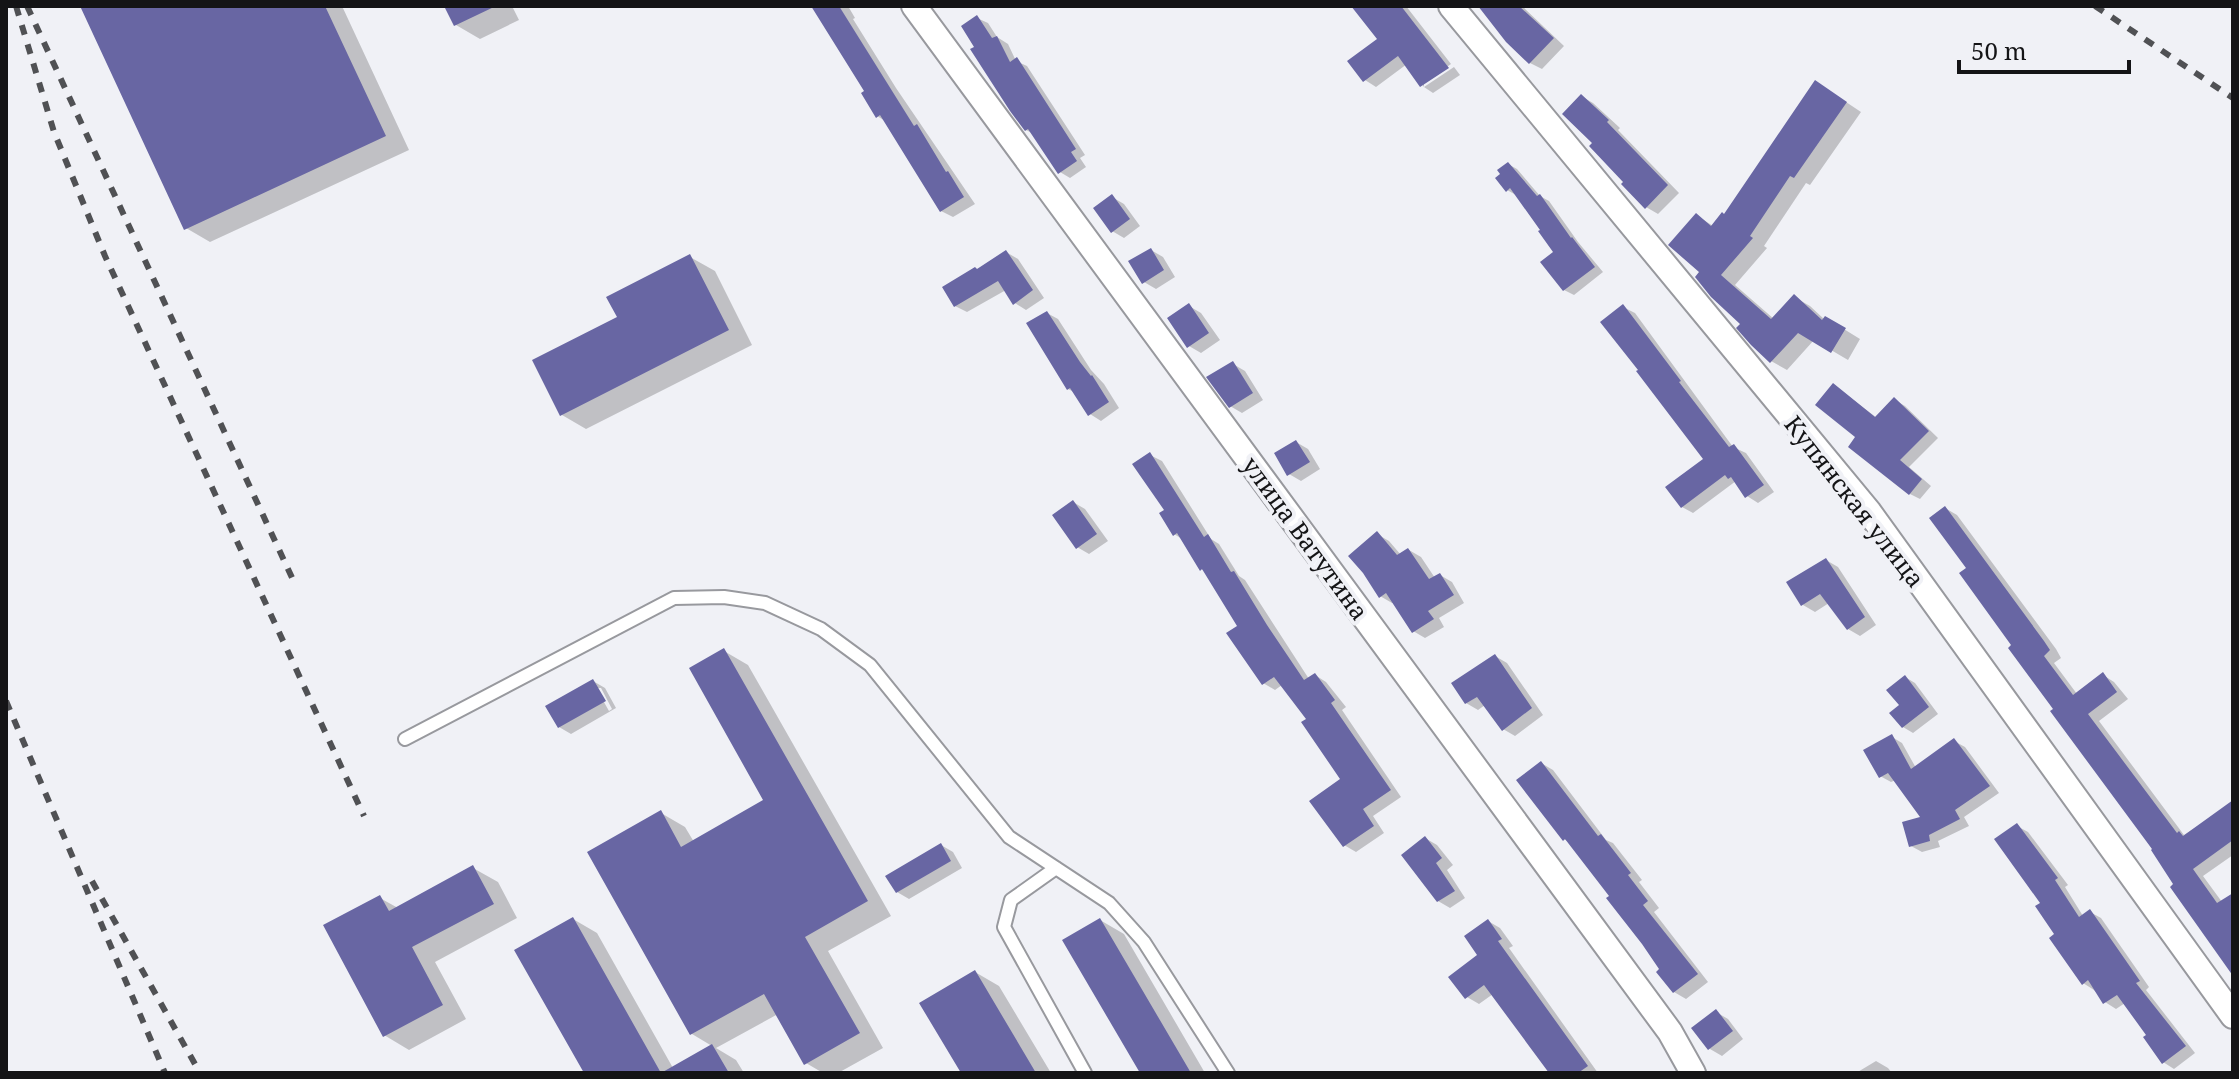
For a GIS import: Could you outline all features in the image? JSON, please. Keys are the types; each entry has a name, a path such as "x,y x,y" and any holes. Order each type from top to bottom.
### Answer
{"street":[{"name":"улица Ватутина","path":"914,6 1670,1032 1693,1073"},
{"name":"Купянская улица","path":"1451,6 1869,512 2233,1016"}],"lane":[{"path":"405,739 674,598 724,597 765,603 821,629 870,665 1009,837 1109,903 1144,942 1228,1073"},
{"path":"1056,868 1011,900 1004,927 1085,1073"}],"building":[{"path":"80,6 325,6 386,136 184,230"},
{"path":"444,6 496,6 454,26"},
{"path":"811,6 839,6 914,126 917,124 964,197 940,212 880,115 876,118 861,93 864,91"},
{"path":"1351,6 1401,6 1449,68 1420,87 1398,56 1363,82 1347,61 1377,39"},
{"path":"1478,6 1519,6 1554,38 1529,64 1506,42"},
{"path":"977,15 992,38 997,36 1010,62 1017,57 1076,149 1071,152 1077,161 1058,174 1028,129 1025,131 1010,111 970,49 974,47 961,26"},
{"path":"1815,80 1847,102 1794,178 1790,176 1750,236 1753,238 1721,275 1771,319 1794,294 1822,320 1825,316 1846,328 1831,353 1798,333 1770,363 1736,328 1740,324 1695,277 1699,272 1668,245 1696,213 1711,226 1722,212 1724,214"},
{"path":"1581,94 1668,185 1645,209 1589,146 1592,143 1562,114"},
{"path":"1508,162 1537,196 1540,194 1595,267 1563,291 1540,262 1553,252 1540,230 1510,188 1506,192 1495,178 1500,174 1497,170"},
{"path":"1112,194 1130,219 1111,233 1093,208"},
{"path":"1151,248 1164,270 1142,284 1128,261"},
{"path":"1006,250 1033,290 1013,305 998,281 954,307 942,287"},
{"path":"690,254 729,330 560,416 532,360 617,317 606,297"},
{"path":"1189,303 1209,333 1187,348 1167,318"},
{"path":"1623,304 1729,447 1734,444 1764,485 1745,498 1731,477 1728,479 1725,475 1681,508 1665,487 1703,459 1600,322"},
{"path":"1047,311 1109,402 1088,416 1070,388 1067,390 1026,323"},
{"path":"1233,361 1253,393 1229,408 1206,377"},
{"path":"1833,383 1875,417 1894,397 1929,431 1900,460 1922,479 1909,495 1848,447 1855,437 1815,405"},
{"path":"1296,440 1310,462 1287,476 1274,453"},
{"path":"1150,452 1204,537 1208,534 1231,572 1234,571 1304,680 1315,673 1335,700 1331,703 1391,790 1363,809 1374,826 1343,847 1309,801 1340,779 1301,722 1306,719 1274,677 1262,685 1226,633 1237,626 1177,533 1173,536 1159,513 1164,510 1132,464"},
{"path":"1073,500 1097,534 1076,549 1052,515"},
{"path":"1945,506 2044,641 2050,650 2044,656 2073,695 2103,672 2117,692 2088,714 2177,833 2179,831 2183,836 2233,800 2233,840 2193,869 2217,903 2233,893 2233,976 2170,887 2173,884 2152,849 2050,711 2053,709 2008,648 2011,645 1959,573 1966,568 1929,518"},
{"path":"1377,531 1397,555 1408,548 1429,579 1440,573 1454,595 1428,611 1434,619 1412,633 1386,593 1379,598 1348,556"},
{"path":"1826,558 1865,617 1847,630 1820,594 1801,606 1786,582"},
{"path":"724,648 868,901 805,937 860,1033 804,1065 764,994 690,1035 587,852 661,810 681,847 763,800 689,668"},
{"path":"1495,654 1532,708 1502,731 1477,697 1465,704 1451,683"},
{"path":"1905,675 1929,707 1902,728 1889,713 1899,705 1886,690"},
{"path":"593,679 606,701 558,728 545,706"},
{"path":"1892,734 1911,769 1954,738 1990,786 1955,810 1960,819 1929,835 1930,841 1909,847 1902,822 1920,817 1888,773 1879,778 1863,750"},
{"path":"1541,761 1598,836 1601,834 1631,873 1628,875 1648,901 1643,905 1698,974 1673,993 1656,972 1659,969 1642,944 1606,898 1609,896 1516,780"},
{"path":"2017,823 2058,878 2055,880 2079,917 2090,909 2140,981 2136,983 2186,1046 2162,1064 2143,1037 2146,1035 2117,995 2103,1004 2088,980 2082,985 2049,938 2054,934 2035,906 2040,903 1994,839"},
{"path":"1425,836 1442,858 1436,863 1455,891 1437,902 1401,855"},
{"path":"941,843 951,861 896,893 885,876"},
{"path":"473,865 494,904 412,947 443,1005 383,1037 323,925 380,895 389,911"},
{"path":"573,917 661,1073 584,1073 514,950"},
{"path":"1100,918 1191,1073 1140,1073 1062,940"},
{"path":"1488,919 1502,939 1498,941 1588,1066 1578,1073 1549,1073 1484,985 1465,999 1448,977 1477,955 1464,936"},
{"path":"975,970 1036,1073 961,1073 919,1003"},
{"path":"1716,1009 1733,1031 1708,1050 1691,1028"},
{"path":"712,1044 729,1073 661,1073"}],"railway":[{"path":"16,6 54,132 105,256 364,816"},
{"path":"27,6 294,582"},
{"path":"2095,6 2233,98"},
{"path":"6,701 165,1073"},
{"path":"92,881 200,1073"}]}
